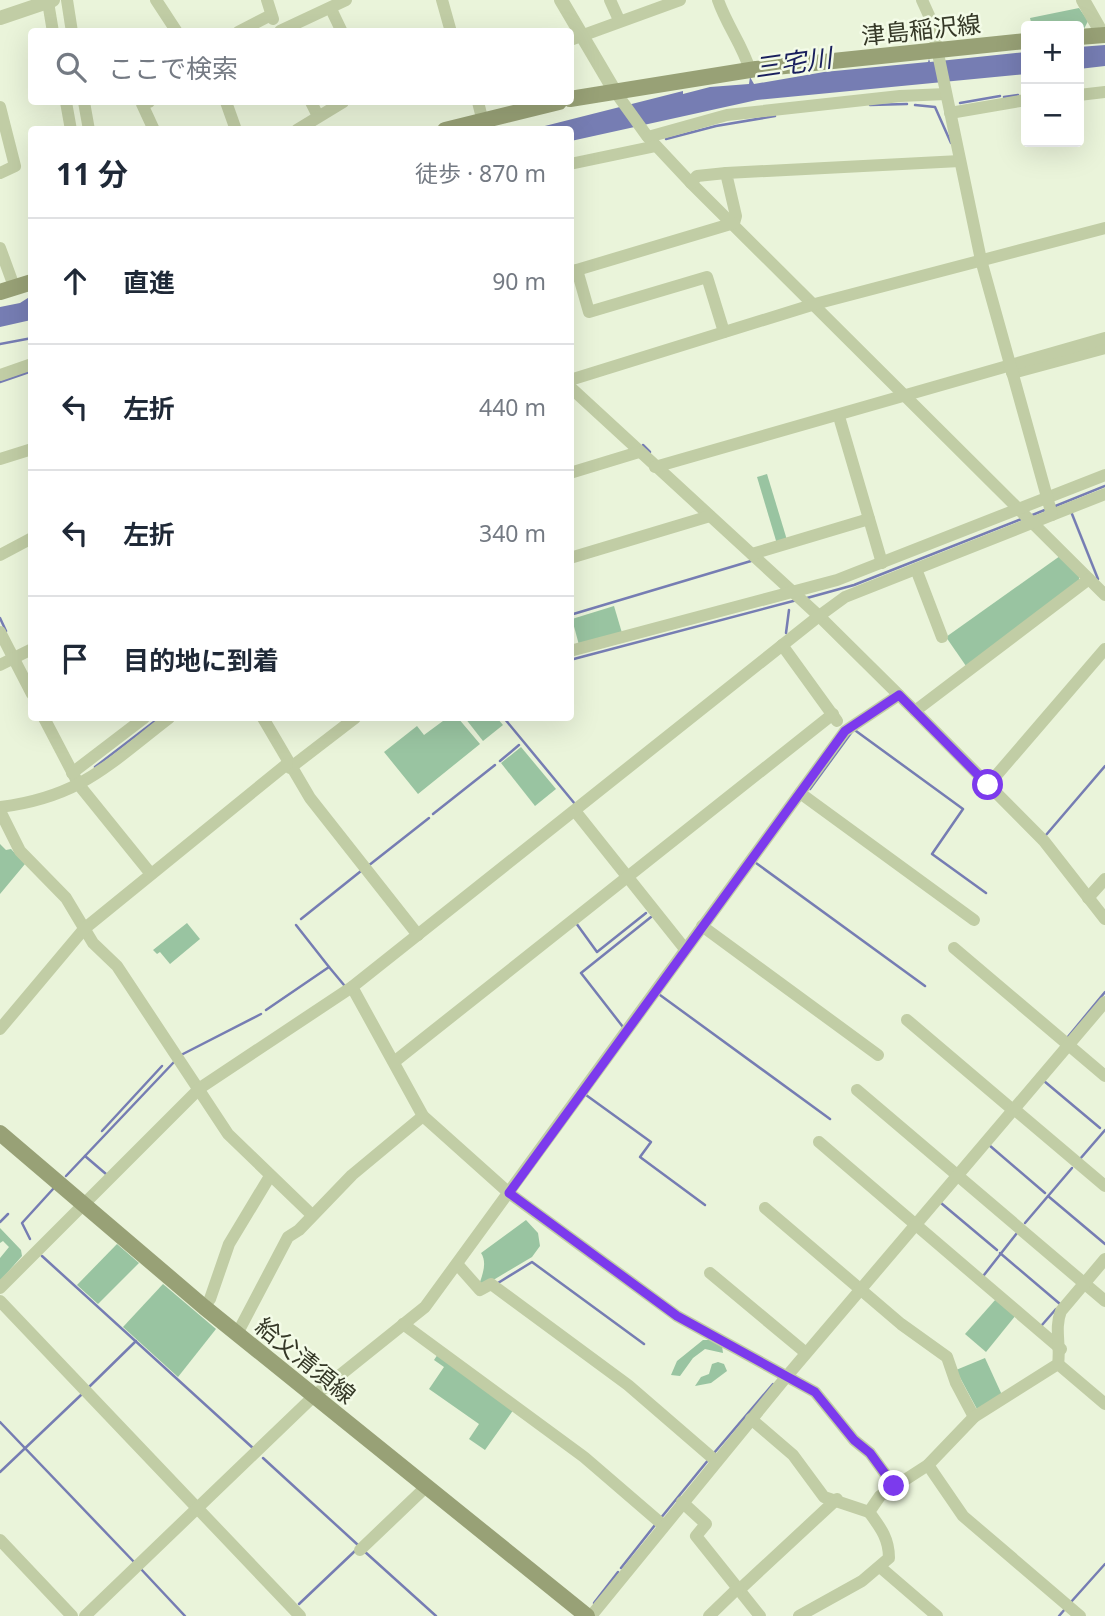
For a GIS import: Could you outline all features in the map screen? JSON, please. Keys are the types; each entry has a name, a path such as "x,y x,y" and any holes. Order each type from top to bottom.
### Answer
{"main road":[{"path":"1084,37 1104,35"},
{"name":"津島稲沢線","path":"574,98 750,71 1021,42"},
{"path":"457,126 545,105"},
{"path":"7,291 28,283"},
{"name":"給父清須線","path":"0,1133 204,1307 588,1616"}],"street":[{"path":"67,0 71,28"},
{"path":"156,0 174,28"},
{"path":"267,0 278,28"},
{"path":"287,28 346,0"},
{"path":"442,0 450,28"},
{"path":"561,0 572,28"},
{"path":"610,0 619,20"},
{"path":"680,0 619,20 576,38 650,140 1105,595"},
{"path":"718,0 727,26 743,44 750,71"},
{"path":"1083,0 1104,35"},
{"path":"0,19 51,1 53,28"},
{"path":"928,2 981,260 1050,507"},
{"path":"331,9 340,28"},
{"path":"246,28 271,15"},
{"path":"574,163 727,115 946,91"},
{"path":"1084,94 1105,92"},
{"path":"950,113 1021,101"},
{"path":"67,105 71,126"},
{"path":"85,105 88,126"},
{"path":"142,105 152,126"},
{"path":"227,105 235,126"},
{"path":"313,105 318,116"},
{"path":"303,126 337,105"},
{"path":"479,105 482,118"},
{"path":"0,107 15,166 0,173"},
{"path":"691,183 697,176 726,173 960,161"},
{"path":"726,173 736,216 734,223"},
{"path":"724,332 707,277 589,313 574,271 734,223"},
{"path":"574,379 815,304 1105,228"},
{"path":"0,248 7,291"},
{"path":"659,469 1011,368 1105,338"},
{"path":"1011,368 1105,348"},
{"path":"0,374 28,365"},
{"path":"574,391 819,615 1044,841 1105,919"},
{"path":"781,434 841,420 908,397"},
{"path":"841,420 882,563"},
{"path":"0,460 28,450"},
{"path":"574,472 639,452"},
{"path":"0,1288 200,1088 352,987 819,615 845,597 916,569 1050,507 1105,475"},
{"path":"574,650 799,597 882,563 1050,507 1105,494"},
{"path":"574,557 710,516"},
{"path":"751,554 869,519"},
{"path":"0,555 28,540"},
{"path":"916,569 942,637"},
{"path":"915,711 1089,579"},
{"path":"0,632 28,686"},
{"path":"782,645 845,731"},
{"path":"988,785 1105,649"},
{"path":"0,665 28,651"},
{"path":"85,1616 314,1396 425,1307 845,731 899,695"},
{"path":"394,1062 833,715"},
{"path":"46,721 76,779 151,874"},
{"path":"76,779 141,721"},
{"path":"164,721 35,803 0,809 20,851 66,898 93,943 117,966 228,1134 312,1215"},
{"path":"265,721 289,766 418,935"},
{"path":"0,1028 84,929 289,766 351,721"},
{"path":"800,793 974,919"},
{"path":"575,811 685,949"},
{"path":"1088,898 1105,879"},
{"path":"702,926 878,1055"},
{"path":"954,948 1105,1076"},
{"path":"352,987 423,1116 509,1193 677,1316 815,1392 854,1440 870,1453 894,1486"},
{"path":"588,1616 806,1353 1105,1002"},
{"path":"907,1020 1105,1186"},
{"path":"857,1090 1105,1301"},
{"path":"237,1334 288,1237 352,1175 423,1116"},
{"path":"819,1142 1061,1349"},
{"path":"204,1307 210,1299 229,1244 270,1176"},
{"path":"765,1208 860,1290 947,1357 956,1383 974,1417"},
{"path":"869,1512 894,1486 928,1465 974,1417 1058,1364 1061,1349 1058,1319 1105,1259"},
{"path":"457,1264 480,1290 491,1284 628,1385 716,1461"},
{"path":"710,1273 806,1353"},
{"path":"0,1301 300,1616"},
{"path":"403,1324 584,1457 663,1525"},
{"path":"1058,1364 1105,1404"},
{"path":"751,1419 793,1455 824,1497 837,1499 869,1512 884,1533 889,1546 889,1558 880,1567 813,1612 799,1616"},
{"path":"928,1465 963,1516 1080,1616"},
{"path":"360,1550 427,1486"},
{"path":"709,1616 837,1499"},
{"path":"682,1502 706,1524 696,1536 760,1616"},
{"path":"0,1540 72,1616"},
{"path":"880,1567 937,1616"}],"green space":[{"path":"1079,8 1088,21 1084,29 1084,21 1031,21 1030,18"},
{"path":"767,474 787,540 777,544 757,477"},
{"path":"1060,556 1079,576 1079,581 966,666 946,637"},
{"path":"614,606 622,633 579,645 574,618"},
{"path":"443,721 461,721 480,744 418,794 384,752 417,726 424,735"},
{"path":"467,721 500,721 503,725 483,741"},
{"path":"521,747 556,789 535,806 501,763"},
{"path":"0,844 6,850 11,849 25,864 0,894"},
{"path":"187,923 200,939 170,964 160,952 157,954 153,950"},
{"path":"526,1220 538,1233 540,1246 532,1257 485,1285 480,1282 484,1264 481,1253"},
{"path":"0,1228 21,1250 22,1256 0,1281 0,1258 9,1247 3,1241 0,1243"},
{"path":"117,1244 139,1263 98,1304 77,1285"},
{"path":"163,1284 216,1329 178,1377 123,1327"},
{"path":"996,1299 1016,1315 986,1352 965,1334"},
{"path":"703,1340 710,1340 722,1346 723,1353 705,1349 693,1358 680,1376 671,1375 677,1361"},
{"path":"438,1354 514,1409 485,1450 469,1439 479,1424 429,1389 444,1367 434,1360"},
{"path":"985,1358 1002,1395 978,1411 956,1370"},
{"path":"712,1364 724,1364 727,1371 711,1383 695,1386 701,1377 709,1374"}],"water":[{"path":"1105,45 1105,66 1084,68 1084,47"},
{"path":"1021,53 1021,74 757,100 574,140 574,126 545,126 683,91 683,94 710,87 749,84 750,77 754,84 824,72 928,62 929,59 930,62"},
{"path":"28,298 28,321 0,327 0,307 20,303"}],"waterway":[{"path":"1004,97 1018,95"},
{"path":"960,103 1000,96"},
{"path":"870,105 907,104"},
{"path":"915,105 935,107 951,143"},
{"path":"666,139 716,126 775,116"},
{"path":"0,344 28,339"},
{"path":"0,382 28,372"},
{"path":"643,445 650,452"},
{"path":"1053,507 1105,486"},
{"path":"1030,516 1047,509"},
{"path":"1072,514 1098,579"},
{"path":"807,598 854,585 1024,518"},
{"path":"574,614 751,561"},
{"path":"574,659 797,600"},
{"path":"786,633 789,610"},
{"path":"0,618 6,631"},
{"path":"95,767 155,721"},
{"path":"506,721 575,804"},
{"path":"856,731 963,809 932,854 986,893"},
{"path":"810,789 851,733"},
{"path":"500,761 519,745"},
{"path":"433,814 495,765"},
{"path":"1046,835 1105,766"},
{"path":"368,866 429,818"},
{"path":"756,863 925,986"},
{"path":"301,919 361,871"},
{"path":"576,923 597,952 646,913"},
{"path":"623,1027 581,973 651,917"},
{"path":"296,925 329,967"},
{"path":"266,1010 329,967 344,985"},
{"path":"1067,1038 1105,992"},
{"path":"660,995 830,1119"},
{"path":"181,1055 261,1014"},
{"path":"66,1176 174,1062"},
{"path":"102,1131 162,1066"},
{"path":"1044,1081 1100,1128"},
{"path":"586,1095 651,1142 640,1157 705,1205"},
{"path":"1080,1159 1105,1130"},
{"path":"989,1145 1045,1193"},
{"path":"85,1156 106,1174"},
{"path":"1025,1223 1072,1168"},
{"path":"30,1239 22,1223 53,1189"},
{"path":"1048,1196 1105,1244"},
{"path":"941,1203 997,1250"},
{"path":"0,1222 8,1214"},
{"path":"984,1275 1017,1233"},
{"path":"1000,1253 1060,1304"},
{"path":"42,1256 254,1449"},
{"path":"498,1283 532,1262 644,1344"},
{"path":"1042,1325 1056,1309"},
{"path":"89,1387 136,1341"},
{"path":"714,1453 773,1384"},
{"path":"0,1472 81,1395"},
{"path":"0,1422 135,1563"},
{"path":"263,1458 358,1545"},
{"path":"660,1519 709,1459"},
{"path":"621,1568 655,1525"},
{"path":"299,1604 356,1550"},
{"path":"364,1551 436,1616"},
{"path":"1071,1602 1105,1564"},
{"path":"140,1568 185,1616"},
{"path":"594,1603 618,1572"},
{"path":"1059,1616 1065,1609"}],"route":[{"path":"894,1486 870,1453 854,1440 815,1392 677,1316 509,1193 845,731 899,695 988,785"}],"water label":[{"name":"三宅川","path":"793,62"}]}
